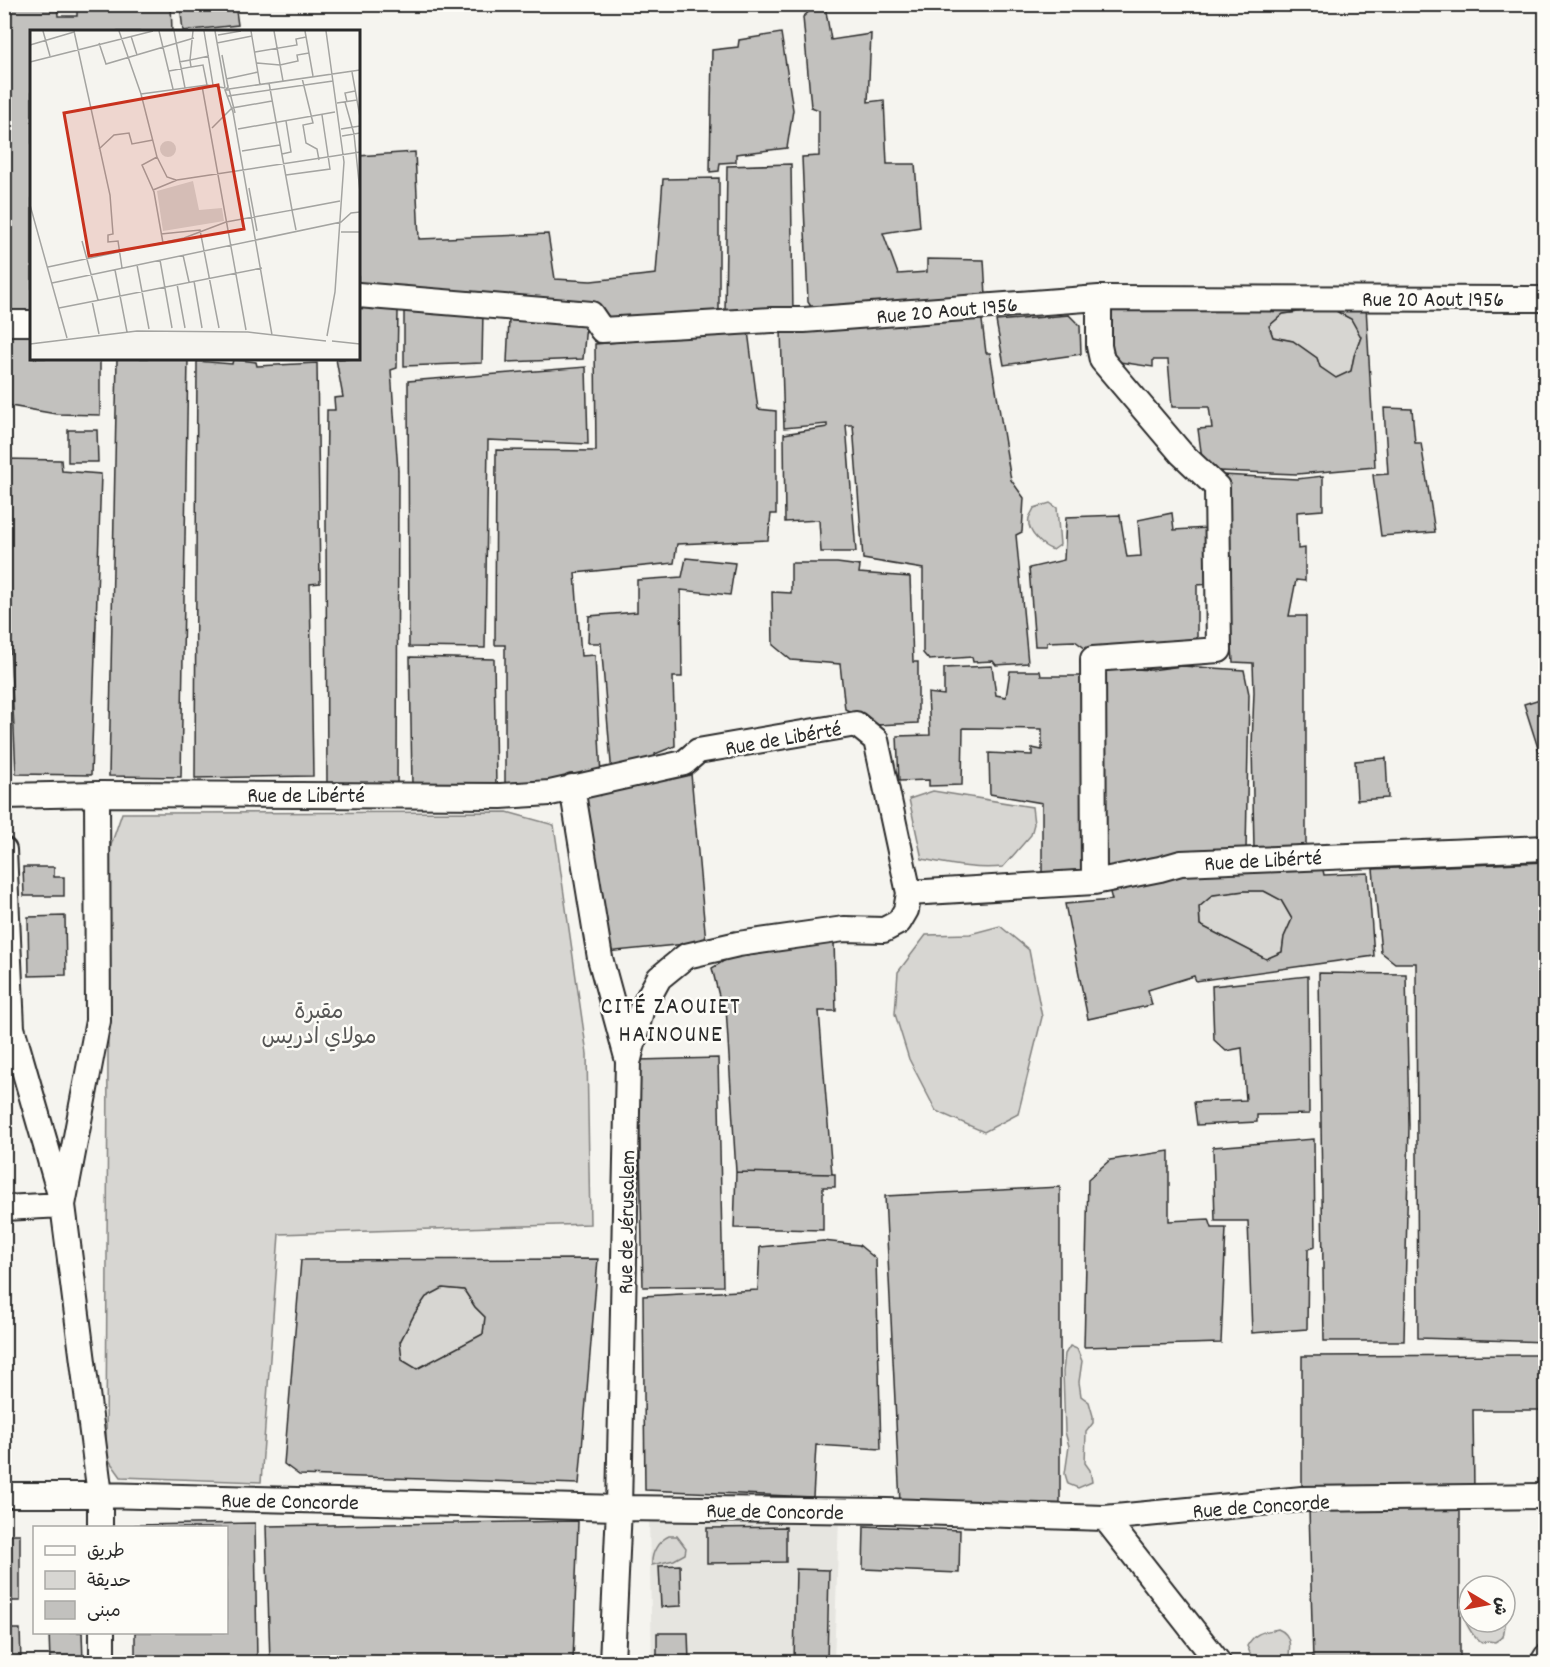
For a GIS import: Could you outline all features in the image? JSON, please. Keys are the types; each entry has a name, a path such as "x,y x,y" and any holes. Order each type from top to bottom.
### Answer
{"street":[{"name":"Rue 20 Aout 1956","path":"360,295 591,314 602,330 804,320 1098,297 1545,299"},
{"path":"1094,882 1093,659 1219,650 1217,487 1180,453 1102,360 1099,346 1098,297"},
{"path":"4,323 30,323"},
{"name":"Rue de Libérté","path":"4,796 97,794 501,796 550,793 684,763 698,751 856,724 876,740 909,892 1094,882 1180,863 1545,848"},
{"name":"Rue de Jérusalem","path":"572,787 600,958 628,1061 619,1508 612,1662"},
{"path":"63,1205 98,1021 97,794"},
{"path":"4,850 12,1028 63,1205 100,1495 100,1526"},
{"path":"628,1061 641,1011 659,978 686,957 738,944 844,929 884,930 899,922 906,910 909,892"},
{"path":"4,1208 63,1205"},
{"name":"Rue de Concorde","path":"4,1495 100,1495 619,1508 887,1511 1104,1518 1302,1499 1545,1496"},
{"path":"1104,1518 1218,1662"},
{"path":"102,1634 102,1662"},
{"path":"1543,1662 1545,1657"}],"shaded area":[{"path":"839,1518 834,1662 827,1662 829,1570 796,1569 794,1662 689,1662 688,1633 657,1633 657,1662 652,1662 649,1519","holes":["786,1527 786,1562 708,1563 707,1528","679,1565 681,1605 661,1607 659,1567"]}],"green space":[{"path":"1334,310 1351,319 1361,337 1351,371 1336,378 1320,367 1317,358 1293,341 1273,337 1269,326 1283,314"},
{"path":"1050,503 1057,508 1060,545 1053,550 1032,533 1029,523 1029,517 1034,508"},
{"path":"933,791 1032,807 1034,824 1031,835 1003,867 972,867 922,859 909,799"},
{"name":"مقبرة مولاي ادريس","path":"507,812 554,825 587,1054 590,1224 279,1234 261,1482 121,1477 106,1456 109,851 122,813"},
{"path":"1264,891 1281,900 1292,919 1284,937 1282,952 1266,959 1200,925 1199,907 1213,895"},
{"path":"1000,926 1029,950 1042,1017 1018,1114 984,1132 936,1111 909,1059 895,1014 898,972 926,935 970,934"},
{"path":"443,1288 464,1290 485,1317 483,1334 417,1369 402,1360 400,1342 426,1297"},
{"path":"1070,1346 1077,1349 1082,1361 1079,1382 1081,1396 1089,1402 1093,1416 1093,1423 1086,1432 1085,1463 1090,1470 1092,1482 1078,1488 1068,1484 1065,1474 1069,1446 1065,1432 1063,1372 1065,1354"},
{"path":"669,1536 677,1536 686,1548 685,1554 674,1560 652,1565 656,1548"},
{"path":"1278,1629 1288,1639 1290,1647 1288,1662 1254,1662 1247,1646 1250,1641 1260,1633"},
{"path":"1472,1634 1504,1634 1503,1637 1495,1642 1482,1643"}],"building":[{"path":"4,4 57,4 58,16 77,16 77,4 171,4 172,30 30,30 30,320 10,319 4,228"},
{"path":"180,4 235,4 238,25 183,30"},
{"path":"825,6 831,40 871,34 868,102 884,100 887,164 915,164 920,227 883,233 898,274 927,272 927,259 984,260 986,296 817,316 808,302 802,157 819,156 819,110 811,107 803,17 814,7"},
{"path":"781,33 793,110 787,148 736,154 736,162 720,163 719,171 710,172 712,50 738,47 739,40"},
{"path":"415,152 419,239 548,234 555,279 591,281 656,274 663,179 719,178 719,317 602,324 360,293 360,156"},
{"path":"791,164 793,314 725,314 727,166"},
{"path":"1117,305 1366,306 1375,467 1297,474 1218,471 1204,473 1198,429 1212,428 1209,407 1172,407 1168,360 1153,360 1153,367 1113,361 1106,314","holes":["1334,310 1351,319 1361,337 1351,371 1336,378 1320,367 1317,358 1293,341 1273,337 1269,326 1283,314"]},
{"path":"360,306 398,311 397,368 391,370 398,471 397,789 327,790 327,410 335,410 334,398 343,397 336,360 360,360"},
{"path":"404,308 483,311 482,363 404,366"},
{"path":"981,313 986,353 990,353 1011,480 1024,498 1022,532 1016,535 1028,663 996,665 993,661 973,662 972,657 929,660 923,653 923,569 863,559 853,425 846,425 856,552 821,552 819,520 785,522 784,434 827,427 827,424 784,428 781,330"},
{"path":"1069,315 1080,326 1081,354 1004,365 996,321"},
{"path":"509,319 586,324 583,359 507,362"},
{"path":"4,331 30,332 30,360 100,360 100,415 56,414 5,405"},
{"path":"748,331 758,409 776,411 776,514 771,514 768,540 677,544 674,563 575,573 581,656 595,655 601,777 505,790 505,645 495,645 496,450 596,451 595,344"},
{"path":"117,360 188,360 181,777 109,776"},
{"path":"233,360 256,362 257,366 317,363 320,583 310,584 313,776 195,778 197,361 232,364"},
{"path":"586,367 588,444 488,440 485,648 409,647 408,381"},
{"path":"1384,408 1412,409 1415,443 1421,443 1435,532 1381,536 1373,475 1388,474"},
{"path":"68,430 97,430 98,462 68,462"},
{"path":"4,459 61,460 62,471 101,474 91,775 16,774 4,514"},
{"path":"1222,475 1297,479 1323,476 1323,510 1297,512 1298,549 1305,548 1305,581 1296,580 1289,616 1306,616 1306,846 1254,849 1253,663 1233,662"},
{"path":"1172,513 1174,530 1207,528 1211,584 1197,585 1197,640 1086,649 1075,641 1047,642 1047,646 1035,646 1029,568 1064,560 1066,517 1120,515 1127,557 1141,556 1138,520"},
{"path":"686,558 735,563 730,595 681,590 682,677 673,677 675,746 655,754 656,765 612,775 601,643 588,643 589,616 637,612 637,580 682,577"},
{"path":"791,563 837,563 860,566 859,573 910,577 913,662 918,662 918,723 877,725 845,709 840,664 791,660 773,645 772,592 791,593"},
{"path":"410,657 494,659 496,789 412,787"},
{"path":"992,666 996,695 1006,697 1010,671 1040,671 1041,676 1085,676 1085,870 1042,877 1042,803 990,794 989,753 1032,755 1032,748 1042,750 1042,729 963,728 962,785 929,786 929,780 899,781 897,736 930,735 928,693 944,695 944,668"},
{"path":"1182,666 1244,670 1249,694 1246,850 1147,858 1146,865 1102,873 1098,677 1107,667 1151,670"},
{"path":"1546,697 1546,773 1524,704"},
{"path":"1386,758 1388,798 1357,800 1355,761"},
{"path":"691,774 706,942 606,952 583,792"},
{"path":"1321,860 1324,875 1368,873 1374,956 1196,981 1194,976 1148,990 1152,1005 1088,1019 1065,904 1112,900 1108,885 1179,876 1192,867","holes":["1264,891 1281,900 1292,919 1284,937 1282,952 1266,959 1200,925 1199,907 1213,895"]},
{"path":"1546,862 1546,1342 1418,1338 1416,963 1395,963 1381,952 1373,869"},
{"path":"23,867 54,867 54,877 64,877 64,896 24,896"},
{"path":"65,916 66,975 29,976 28,917"},
{"path":"834,942 836,1011 819,1011 832,1174 736,1172 726,1007 722,1008 712,968 727,959"},
{"path":"1319,973 1406,974 1409,1125 1404,1341 1324,1341"},
{"path":"1308,976 1309,1114 1257,1115 1257,1122 1197,1125 1194,1102 1246,1100 1242,1048 1226,1051 1214,1040 1212,986"},
{"path":"718,1058 723,1286 643,1287 638,1060"},
{"path":"1314,1139 1315,1247 1308,1249 1307,1329 1252,1333 1248,1221 1215,1221 1213,1147"},
{"path":"1169,1151 1169,1221 1209,1219 1212,1228 1226,1228 1221,1343 1084,1347 1088,1179 1110,1160"},
{"path":"736,1172 835,1174 835,1187 823,1187 823,1230 734,1228"},
{"path":"1060,1187 1060,1506 900,1503 885,1196"},
{"path":"823,1241 859,1245 876,1259 881,1449 816,1445 813,1497 645,1490 643,1296 758,1290 760,1247"},
{"path":"598,1259 579,1484 299,1475 284,1464 301,1260","holes":["443,1288 464,1290 485,1317 483,1334 417,1369 402,1360 400,1342 426,1297"]},
{"path":"4,1336 8,1461 4,1461"},
{"path":"1546,1355 1546,1410 1473,1410 1474,1491 1302,1491 1302,1356"},
{"path":"1460,1504 1457,1634 1460,1634 1460,1662 1313,1662 1309,1508"},
{"path":"578,1521 573,1662 270,1662 266,1526"},
{"path":"255,1523 257,1662 135,1662 135,1634 228,1634 228,1526 135,1525"},
{"path":"864,1526 960,1530 959,1573 863,1569"},
{"path":"786,1527 786,1562 707,1563 707,1528"},
{"path":"4,1534 20,1534 20,1601 4,1601"},
{"path":"680,1565 681,1606 661,1607 659,1566"},
{"path":"796,1569 829,1570 827,1662 794,1662"},
{"path":"4,1629 20,1629 21,1662 4,1662"},
{"path":"657,1633 688,1633 689,1662 657,1662"},
{"path":"49,1634 82,1634 83,1662 50,1662"}],"district":[{"name":"CITÉ ZAOUIET HAINOUNE","path":"671,1019"}]}
